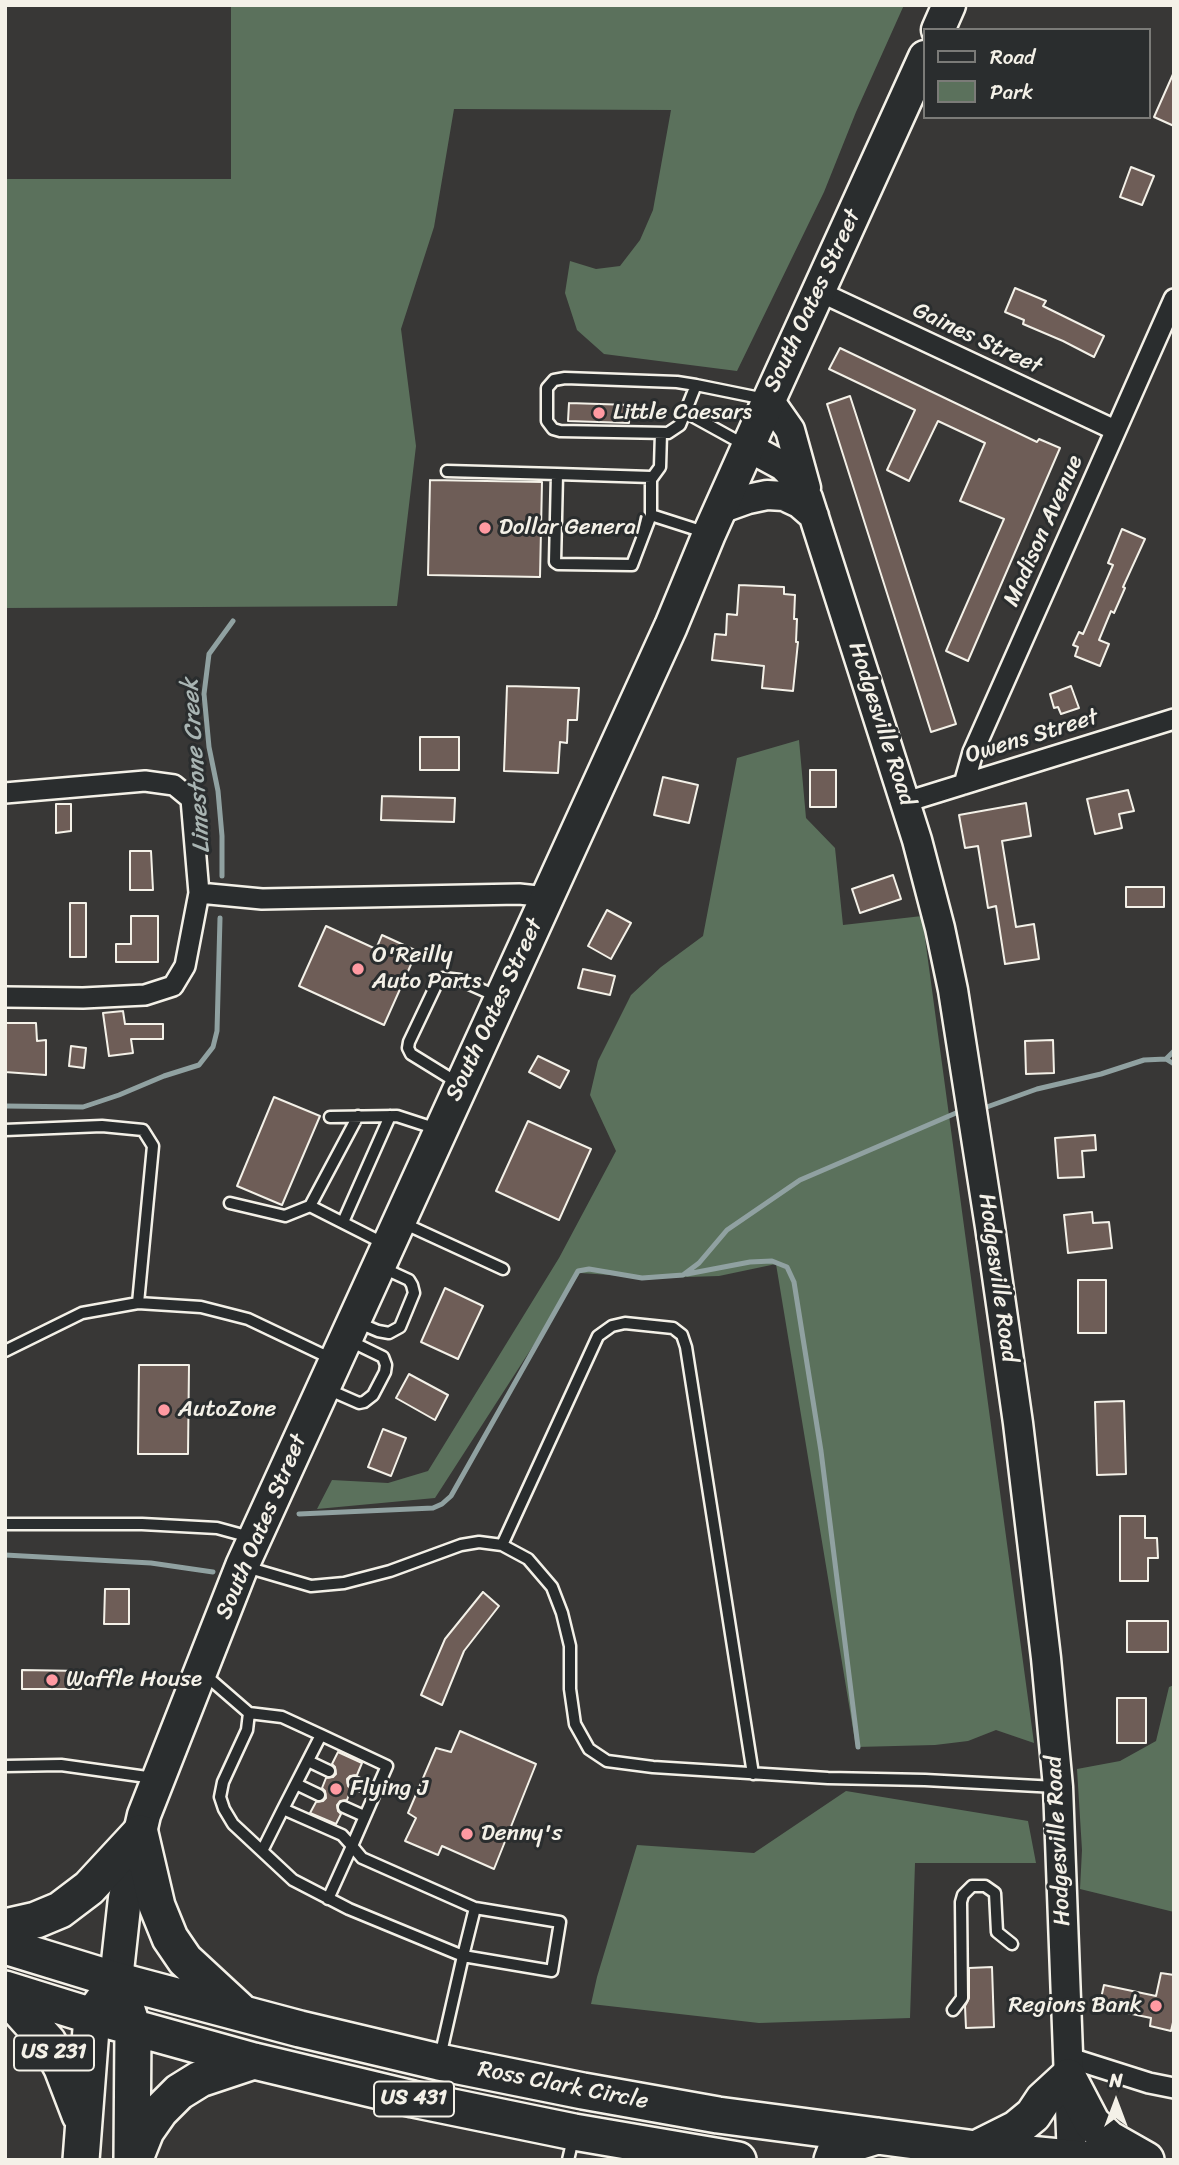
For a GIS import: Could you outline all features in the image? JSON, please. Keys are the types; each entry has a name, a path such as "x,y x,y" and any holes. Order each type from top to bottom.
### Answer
{"highway":[{"path":"5,1927 36,1920 60,1910 89,1888 140,1833"},
{"path":"140,1833 158,1906 170,1938 185,1960 244,2015"},
{"name":"Ross Clark Circle","path":"5,1946 244,2015 439,2062 583,2091 719,2115 976,2150 1078,2159"},
{"name":"South Oates Street","path":"81,2160 92,2016 116,1980"},
{"name":"South Oates Street","path":"116,1980 133,2028 133,2160"},
{"name":"Ross Clark Circle","path":"5,1992 254,2061 413,2099 571,2146 738,2160"},
{"name":"US 231","path":"5,1992 48,2042 62,2068 83,2123"},
{"path":"133,2160 153,2121 179,2092 200,2079 254,2061"},
{"path":"976,2150 1016,2129 1033,2115 1068,2067 1092,2123 1109,2138 1146,2160"},
{"path":"571,2146 583,2091"},
{"path":"832,2160 835,2152 877,2136"}],"main road":[{"path":"938,28 949,5"},
{"name":"South Oates Street","path":"116,1980 125,1898 144,1815 248,1552 671,625 714,522 923,61"}],"street":[{"name":"Gaines Street","path":"818,291 1115,430"},
{"name":"Madison Avenue","path":"964,784 973,752 1174,299"},
{"path":"769,400 790,430 811,507"},
{"name":"Hodgesville Road","path":"748,447 783,466 796,479 811,507 906,802 940,928 971,1104 1032,1528 1058,1787 1068,2067 1078,2159"},
{"path":"714,522 747,499 767,495 784,496 811,507"},
{"name":"Owens Street","path":"906,802 1174,719"},
{"path":"5,793 145,781 174,785 191,799 199,893 185,966 173,986 145,995 83,998 5,997"},
{"path":"199,893 262,899 520,894 547,897"},
{"path":"1068,2067 1174,2088"}],"lane":[{"path":"696,385 680,425 674,430 662,433 553,429 547,421 547,388 554,380 565,378 677,382 696,385 769,400"},
{"path":"685,412 748,447"},
{"path":"557,474 557,564 632,565 651,515 652,478 660,467 662,433"},
{"path":"447,471 652,478"},
{"path":"651,515 714,522"},
{"path":"461,1085 411,1055 408,1048 438,981 443,978 460,980 501,998"},
{"path":"230,1203 285,1216 310,1206 358,1116"},
{"path":"343,1222 390,1116"},
{"path":"330,1117 397,1116 441,1130"},
{"path":"5,1130 102,1126 143,1130 153,1146 138,1303"},
{"path":"310,1206 389,1244 503,1269"},
{"path":"340,1352 378,1331 389,1333 400,1327 414,1293 412,1284 389,1244"},
{"path":"5,1351 82,1313 138,1303 201,1307 248,1319 340,1352 383,1357 385,1372 373,1395 364,1402 359,1403 340,1352"},
{"path":"502,1545 598,1336 612,1326 625,1323 673,1328 682,1335 753,1774"},
{"path":"5,1524 142,1524 217,1528 248,1552 311,1586 344,1583 390,1571 479,1542 502,1545 528,1559 552,1587 570,1646 570,1689 575,1724 589,1749 607,1761 753,1774 1058,1787"},
{"path":"201,1671 249,1713 282,1717 387,1766 328,1899"},
{"path":"249,1713 247,1730 223,1782 220,1797 233,1824 293,1880 328,1899 463,1956 552,1971 560,1922 475,1909 362,1858 342,1835 283,1809"},
{"path":"261,1851 321,1735"},
{"path":"308,1761 329,1771"},
{"path":"5,1766 61,1765 159,1779"},
{"path":"354,1782 375,1792"},
{"path":"296,1784 318,1795"},
{"path":"344,1807 364,1816"},
{"path":"953,2010 962,1998 961,1902 963,1895 972,1886 985,1886 995,1894 997,1932 1012,1944"},
{"path":"439,2062 475,1909"}],"green space":[{"path":"231,5 904,5 824,192 737,371 604,354 577,330 565,293 570,261 596,269 620,266 640,240 653,210 671,110 454,109 434,227 401,329 416,446 397,606 5,608 5,179 231,179"},
{"path":"799,740 806,818 835,848 843,925 922,916 1034,1743 996,1730 968,1741 935,1745 856,1747 776,1264 719,1276 656,1278 580,1273 435,1498 317,1509 332,1480 388,1483 428,1471 559,1258 616,1151 590,1095 598,1061 631,995 661,967 703,936 737,758"},
{"path":"1174,1685 1174,1912 1080,1889 1082,1850 1077,1769 1120,1761 1156,1741 1169,1687"},
{"path":"846,1791 1028,1821 1036,1863 915,1863 910,2018 759,2023 591,2004 637,1845 754,1853"}],"building":[{"path":"1174,72 1174,126 1154,117"},
{"path":"1131,167 1154,176 1142,205 1120,197"},
{"path":"1015,288 1046,301 1043,306 1104,336 1094,357 1023,324 1024,320 1005,312"},
{"path":"840,348 1037,442 1039,439 1060,448 968,661 946,651 1004,519 960,501 985,443 938,421 909,481 887,470 915,410 829,369"},
{"path":"850,396 956,724 931,732 827,404"},
{"name":"Little Caesars","path":"569,403 630,405 629,423 568,421"},
{"name":"Dollar General","path":"430,480 542,482 540,577 428,575"},
{"path":"1122,529 1145,539 1114,613 1111,611 1099,640 1109,644 1100,666 1075,656 1078,647 1073,645 1079,632 1083,634 1113,565 1108,563"},
{"path":"739,585 784,587 784,594 795,595 794,619 797,619 798,642 793,691 762,688 764,666 712,660 715,634 726,635 727,614 737,615"},
{"path":"507,686 579,688 577,720 568,720 567,743 560,742 558,773 504,771"},
{"path":"1071,686 1079,708 1061,714 1058,707 1054,708 1050,694"},
{"path":"420,737 459,737 459,770 420,770"},
{"path":"810,770 836,770 836,807 810,807"},
{"path":"663,777 698,785 689,823 654,815"},
{"path":"1128,790 1134,811 1119,814 1122,828 1095,834 1087,799"},
{"path":"382,796 455,798 454,822 381,820"},
{"path":"1026,803 1031,836 1002,841 1016,927 1034,924 1039,959 1005,964 996,906 988,908 978,846 965,848 959,815"},
{"path":"56,804 71,804 71,831 56,833"},
{"path":"130,851 151,851 153,890 130,890"},
{"path":"893,875 901,899 860,913 852,889"},
{"path":"1126,887 1164,887 1164,907 1126,907"},
{"path":"70,903 86,903 86,957 70,957"},
{"path":"607,910 631,923 611,959 588,946"},
{"path":"131,916 158,916 158,962 116,962 116,944 131,944"},
{"name":"O'Reilly Auto Parts","path":"326,926 376,949 382,935 417,951 384,1025 299,986"},
{"path":"583,969 615,976 610,995 578,988"},
{"path":"123,1011 125,1024 163,1024 163,1039 131,1039 133,1053 109,1056 103,1013"},
{"path":"5,1023 36,1023 37,1041 46,1040 46,1075 5,1072"},
{"path":"1053,1040 1054,1073 1026,1074 1025,1041"},
{"path":"71,1046 86,1048 84,1068 69,1066"},
{"path":"538,1056 569,1071 560,1088 529,1072"},
{"path":"274,1097 320,1116 282,1205 237,1186"},
{"path":"528,1121 591,1149 559,1220 496,1191"},
{"path":"1095,1135 1096,1150 1082,1151 1084,1177 1058,1178 1055,1138"},
{"path":"1092,1212 1093,1223 1109,1222 1112,1248 1068,1253 1064,1215"},
{"path":"1078,1280 1106,1280 1106,1333 1078,1333"},
{"path":"445,1288 483,1306 458,1359 421,1342"},
{"name":"AutoZone","path":"139,1365 189,1365 188,1454 138,1454"},
{"path":"409,1374 448,1395 435,1420 396,1398"},
{"path":"1124,1401 1126,1474 1097,1475 1095,1402"},
{"path":"383,1429 406,1438 391,1476 368,1467"},
{"path":"1120,1516 1145,1516 1145,1538 1157,1538 1158,1558 1148,1558 1148,1581 1120,1581"},
{"path":"105,1589 129,1589 129,1624 104,1624"},
{"path":"483,1592 499,1606 464,1651 442,1705 421,1695 445,1639"},
{"path":"1127,1621 1168,1621 1168,1652 1127,1652"},
{"name":"Waffle House","path":"22,1670 82,1671 81,1689 22,1689"},
{"path":"1117,1698 1146,1698 1146,1743 1117,1743"},
{"path":"460,1731 536,1764 494,1869 442,1846 438,1855 405,1841 416,1818 408,1813 436,1748 451,1752"},
{"name":"Flying J","path":"338,1752 362,1763 357,1775 347,1779 351,1789 347,1800 340,1801 337,1805 341,1814 336,1824 310,1813 316,1802 326,1798 322,1788 326,1778 336,1774 332,1764"},
{"path":"992,1967 994,2027 966,2028 969,1968"},
{"name":"Regions Bank","path":"1161,1973 1174,1975 1174,2018 1171,2031 1150,2026 1151,2018 1099,2007 1104,1985 1156,1996"}],"waterway":[{"name":"Limestone Creek","path":"222,876 218,791 209,747 204,694 209,654 233,621"},
{"name":"Limestone Creek","path":"5,1106 83,1107 199,1065 213,1047 217,1031 220,918"},
{"path":"1166,1059 1174,1051"},
{"path":"984,1108 1037,1089 1101,1074 1144,1060 1166,1059 1174,1064"},
{"path":"299,1514 433,1508 442,1504 451,1496 578,1271 589,1269 642,1278 683,1275 699,1263 727,1230 800,1180 956,1113"},
{"path":"687,1274 750,1262 772,1261 787,1267 794,1282 821,1451 858,1747"},
{"path":"5,1555 151,1563 213,1572"}],"place":[{"name":"Little Caesars","path":"599,413"},
{"name":"Dollar General","path":"485,528"},
{"name":"O'Reilly Auto Parts","path":"358,969"},
{"name":"AutoZone","path":"164,1410"},
{"name":"Waffle House","path":"52,1680"},
{"name":"Flying J","path":"336,1789"},
{"name":"Denny's","path":"467,1834"},
{"name":"Regions Bank","path":"1156,2006"}]}
